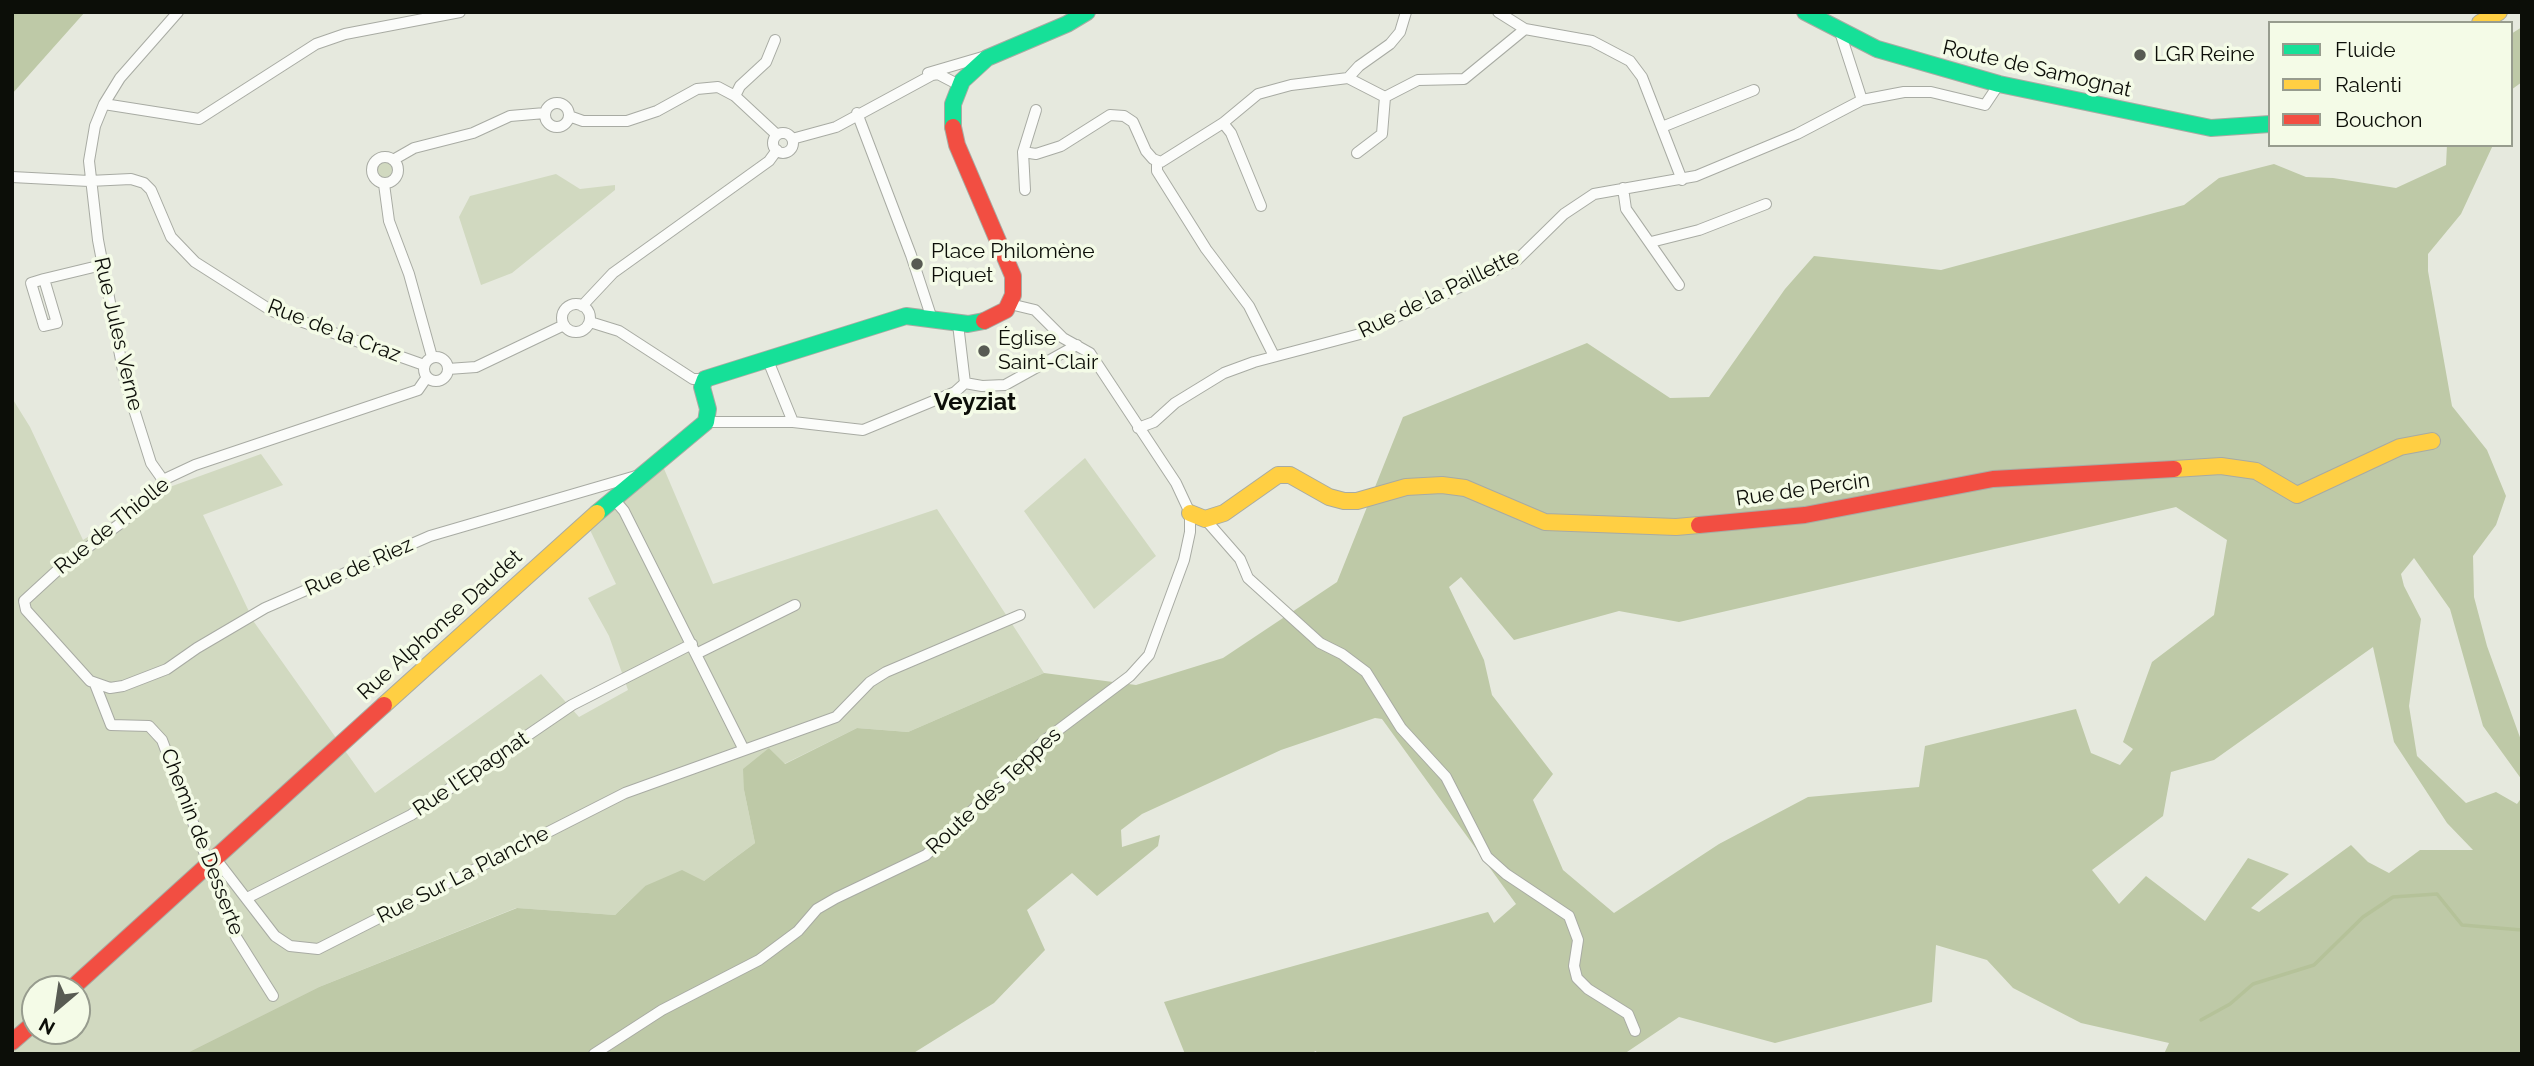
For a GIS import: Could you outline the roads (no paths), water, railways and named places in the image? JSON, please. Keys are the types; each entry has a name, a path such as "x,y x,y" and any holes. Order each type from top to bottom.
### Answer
{"street":[{"name":"Rue Jules Verne","path":"163,480 151,463 125,381 89,181 91,141 104,104 120,78 178,12"},
{"path":"104,104 199,119 316,44 345,34 460,12"},
{"path":"792,139 826,131 941,67 995,54 1067,24 1087,12"},
{"path":"1348,78 1359,66 1390,44 1399,32 1406,12"},
{"path":"1498,12 1525,29 1575,36 1614,51 1630,61 1642,77 1682,180"},
{"name":"Route de Samognat","path":"1805,12 1840,32 1921,64 1999,85 2211,128 2268,124"},
{"path":"2483,21 2499,12"},
{"path":"1385,97 1418,80 1464,79 1525,29"},
{"path":"1840,32 1862,100"},
{"path":"735,96 740,86 766,62 775,40"},
{"path":"590,322 619,331 693,379 705,379 906,316 958,324 989,320 1006,310 1010,304 1013,276 953,133 951,110 959,85 973,69 995,54"},
{"path":"918,81 938,74 959,85"},
{"path":"1157,161 1172,158 1223,123 1258,94 1291,85 1348,78 1385,97"},
{"name":"Rue de la Paillette","path":"1138,428 1154,422 1167,408 1213,379 1274,356 1360,334 1517,260 1574,205 1594,194 1682,180 1797,134 1862,100 1905,92 1931,92 1954,95 1978,105 1990,100 1999,85"},
{"path":"384,184 374,179 371,168 378,159 393,160 414,148 473,133 510,116 545,113 555,103 563,104 569,116 583,121 627,121 657,111 697,89 718,87 735,96 777,135"},
{"path":"1662,128 1754,90"},
{"path":"1357,153 1382,134 1385,97"},
{"path":"1025,190 1023,152 1036,110"},
{"path":"545,113 546,120 554,127 564,125 569,116"},
{"path":"857,113 932,319"},
{"path":"1023,152 1036,154 1061,146 1110,115 1124,116 1133,122 1146,151 1157,161 1157,171 1206,249 1249,306 1274,356"},
{"path":"1223,123 1231,133 1261,206"},
{"path":"777,150 773,142 777,135 783,132 792,139"},
{"path":"777,150 787,152 792,139"},
{"path":"582,306 623,266 769,161 777,150"},
{"path":"384,184 396,177 397,164 393,160"},
{"path":"12,177 89,181"},
{"name":"Rue de la Craz","path":"89,181 131,179 144,183 151,190 172,237 182,250 272,311 428,361"},
{"path":"384,184 388,221 409,274 428,361 427,377 438,381 445,377 448,369 444,359 428,361"},
{"path":"1623,188 1626,209 1679,285"},
{"path":"1651,242 1699,230 1766,204"},
{"path":"44,279 102,265"},
{"path":"573,304 588,311 590,322 580,332 571,331 564,325 562,317 566,309 573,304"},
{"path":"1010,304 1035,310 1063,338 1090,353 1198,516 1240,559 1248,578 1321,643 1366,672 1401,727 1446,777 1487,857 1506,874 1569,916 1578,940 1574,966 1577,978 1588,989 1629,1014 1635,1031"},
{"path":"958,324 965,383"},
{"path":"448,369 476,367 564,325"},
{"path":"965,383 982,386 1005,384 1077,345"},
{"path":"767,358 793,422"},
{"name":"Rue de Thiolle","path":"95,684 85,677 26,610 24,601 61,567 121,523 156,491 163,480 195,465 418,390 427,377"},
{"path":"705,379 702,387 708,409 706,422 793,422 863,429 882,425 955,392 965,383"},
{"name":"Rue Alphonse Daudet","path":"86,975 612,498 706,422"},
{"name":"Rue de Percin","path":"1198,516 1224,513 1278,475 1290,475 1329,497 1344,501 1357,501 1406,487 1442,485 1465,488 1545,522 1676,527 1805,515 1993,479 2221,466 2256,471 2297,495 2400,447 2432,441"},
{"name":"Rue de Riez","path":"95,684 110,688 154,676 265,608 430,536 637,476"},
{"path":"612,498 624,511 743,748"},
{"name":"Route des Teppes","path":"594,1054 662,1010 759,960 798,931 817,909 826,903 926,855 1045,740 1130,676 1149,654 1198,516"},
{"name":"Rue l'Epagnat","path":"247,898 411,815 572,705 795,605"},
{"name":"Rue Sur La Planche","path":"211,862 247,898 275,936 290,946 317,949 625,793 743,748 836,717 870,682 886,672 1020,615"},
{"name":"Chemin de Desserte","path":"95,684 111,725 149,726 162,740 211,862 236,937 272,996"}],"waterway":[{"path":"2201,1020 2230,1004 2253,984 2314,965 2363,917 2393,897 2437,894 2462,925 2522,930"}],"place":[{"name":"LGR Reine","path":"2140,55"},
{"name":"Place Philomène Piquet","path":"917,264"},
{"name":"Église Saint-Clair","path":"984,351"}],"district":[{"name":"Veyziat","path":"975,403"}]}
